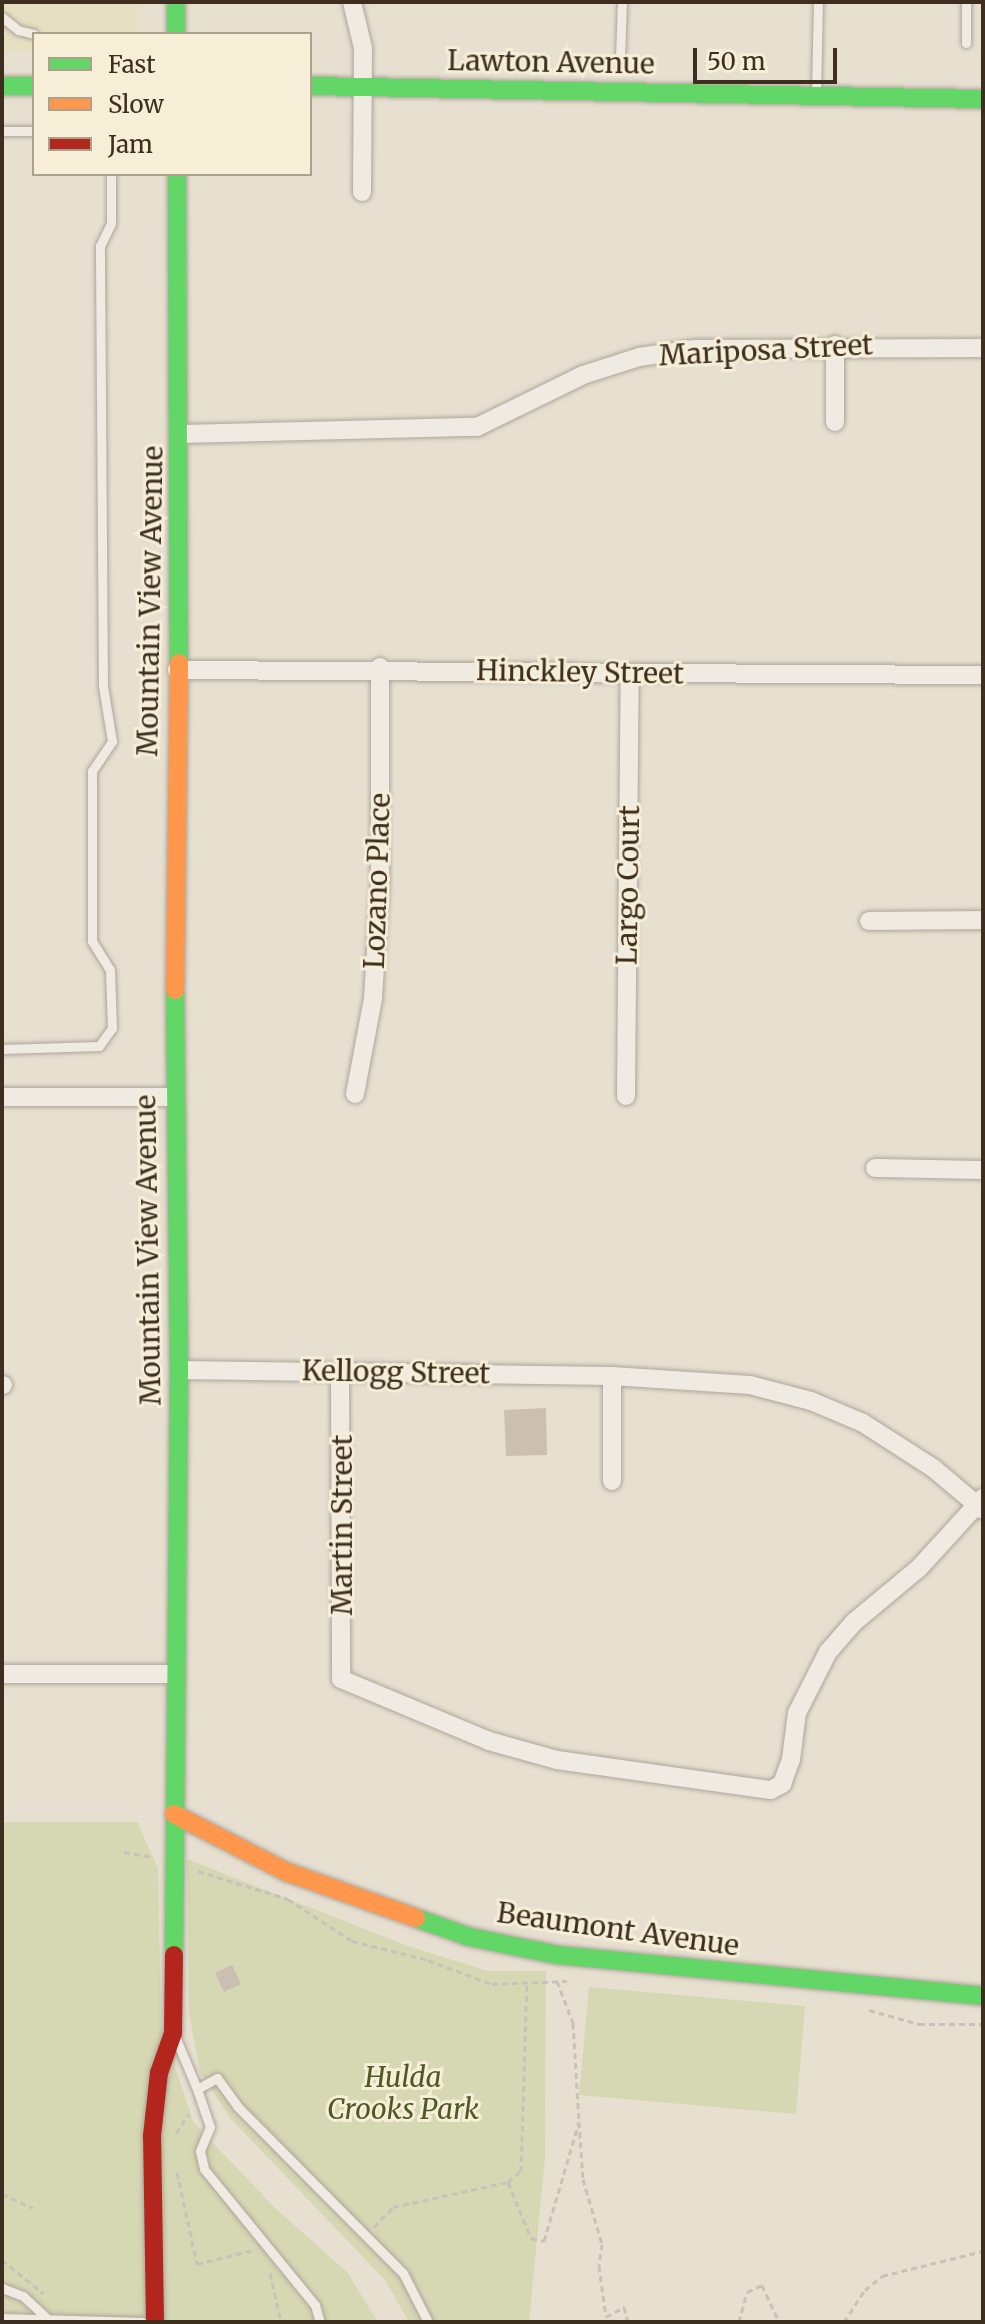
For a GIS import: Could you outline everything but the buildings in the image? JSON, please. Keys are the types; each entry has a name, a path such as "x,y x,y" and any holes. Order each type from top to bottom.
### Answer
{"street":[{"path":"176,2 176,32"},
{"path":"352,2 363,48 362,192"},
{"path":"2,86 32,86"},
{"name":"Lawton Avenue","path":"312,86 983,99"},
{"name":"Mountain View Avenue","path":"155,2322 152,2136 159,2073 173,2033 179,1370 174,1097 181,434 177,176"},
{"path":"835,345 835,422"},
{"name":"Mariposa Street","path":"181,434 477,427 583,375 639,357 694,349 835,345 983,348"},
{"name":"Hinckley Street","path":"177,670 380,667 630,674 983,675"},
{"name":"Lozano Place","path":"355,1094 373,999 380,886 380,667"},
{"name":"Largo Court","path":"626,1096 630,674"},
{"path":"869,921 983,920"},
{"path":"2,1097 174,1097"},
{"path":"875,1168 983,1170"},
{"name":"Kellogg Street","path":"179,1370 612,1376 750,1385 811,1401 887,1438 981,1505"},
{"name":"Martin Street","path":"340,1371 341,1679 489,1741 557,1760 771,1790 782,1784 791,1759 797,1713 828,1652 981,1505"},
{"path":"612,1376 612,1481"},
{"path":"2,1674 174,1674"},
{"name":"Beaumont Avenue","path":"174,1814 287,1872 470,1937 558,1955 983,1996"}],"lane":[{"path":"620,58 622,2"},
{"path":"816,95 818,2"},
{"path":"966,2 966,43"},
{"path":"2,17 18,30 32,34"},
{"path":"2,131 32,131"},
{"path":"2,1049 99,1046 112,1028 110,970 92,941 92,771 112,741 103,686 100,262 111,223 111,176"},
{"path":"173,2033 210,2127 200,2151 204,2169 315,2305 320,2322"},
{"path":"197,2089 217,2078 237,2106 403,2273 428,2322"},
{"path":"2,2288 23,2296 47,2318"},
{"path":"2,2318 142,2322"}],"path":[{"path":"558,1955 560,1995 573,2023 583,2179 602,2244 599,2266 609,2322"},
{"path":"366,2235 393,2207 508,2182 521,2171 525,2154 521,2093 529,2029 527,1983"},
{"path":"173,2148 181,2123 192,2112 188,2105"},
{"path":"508,2182 531,2238 544,2241 579,2122"},
{"path":"173,2158 197,2264 260,2251"},
{"path":"2,2194 33,2208"},
{"path":"844,2322 865,2290 882,2276 983,2251"},
{"path":"269,2269 281,2322"},
{"path":"739,2322 747,2292 762,2285 779,2322"},
{"path":"606,2317 624,2307 628,2322"}],"shaded area":[{"path":"2,2 138,2 138,32 32,32 32,52 2,52"}],"green space":[{"path":"2,1822 137,1822 158,1868 161,2026 194,2123 275,2208 347,2272 378,2322 2,2322"},
{"name":"Hulda Crooks Park","path":"187,1859 408,1946 488,1971 546,1971 545,2158 529,2322 409,2322 385,2280 230,2118 200,2072 189,2013"},
{"path":"589,1987 805,2006 796,2114 579,2095"}],"traffic: fast":[{"path":"176,2 176,32"},
{"path":"2,86 32,86"},
{"path":"312,86 983,99"},
{"path":"177,176 179,663"},
{"path":"174,1955 179,1370 175,990"},
{"path":"416,1918 470,1937 558,1955 983,1996"}],"traffic: slow":[{"path":"175,990 179,663"},
{"path":"174,1814 287,1872 416,1918"}],"traffic: jam":[{"path":"155,2322 152,2136 159,2073 173,2033 174,1955"}]}
